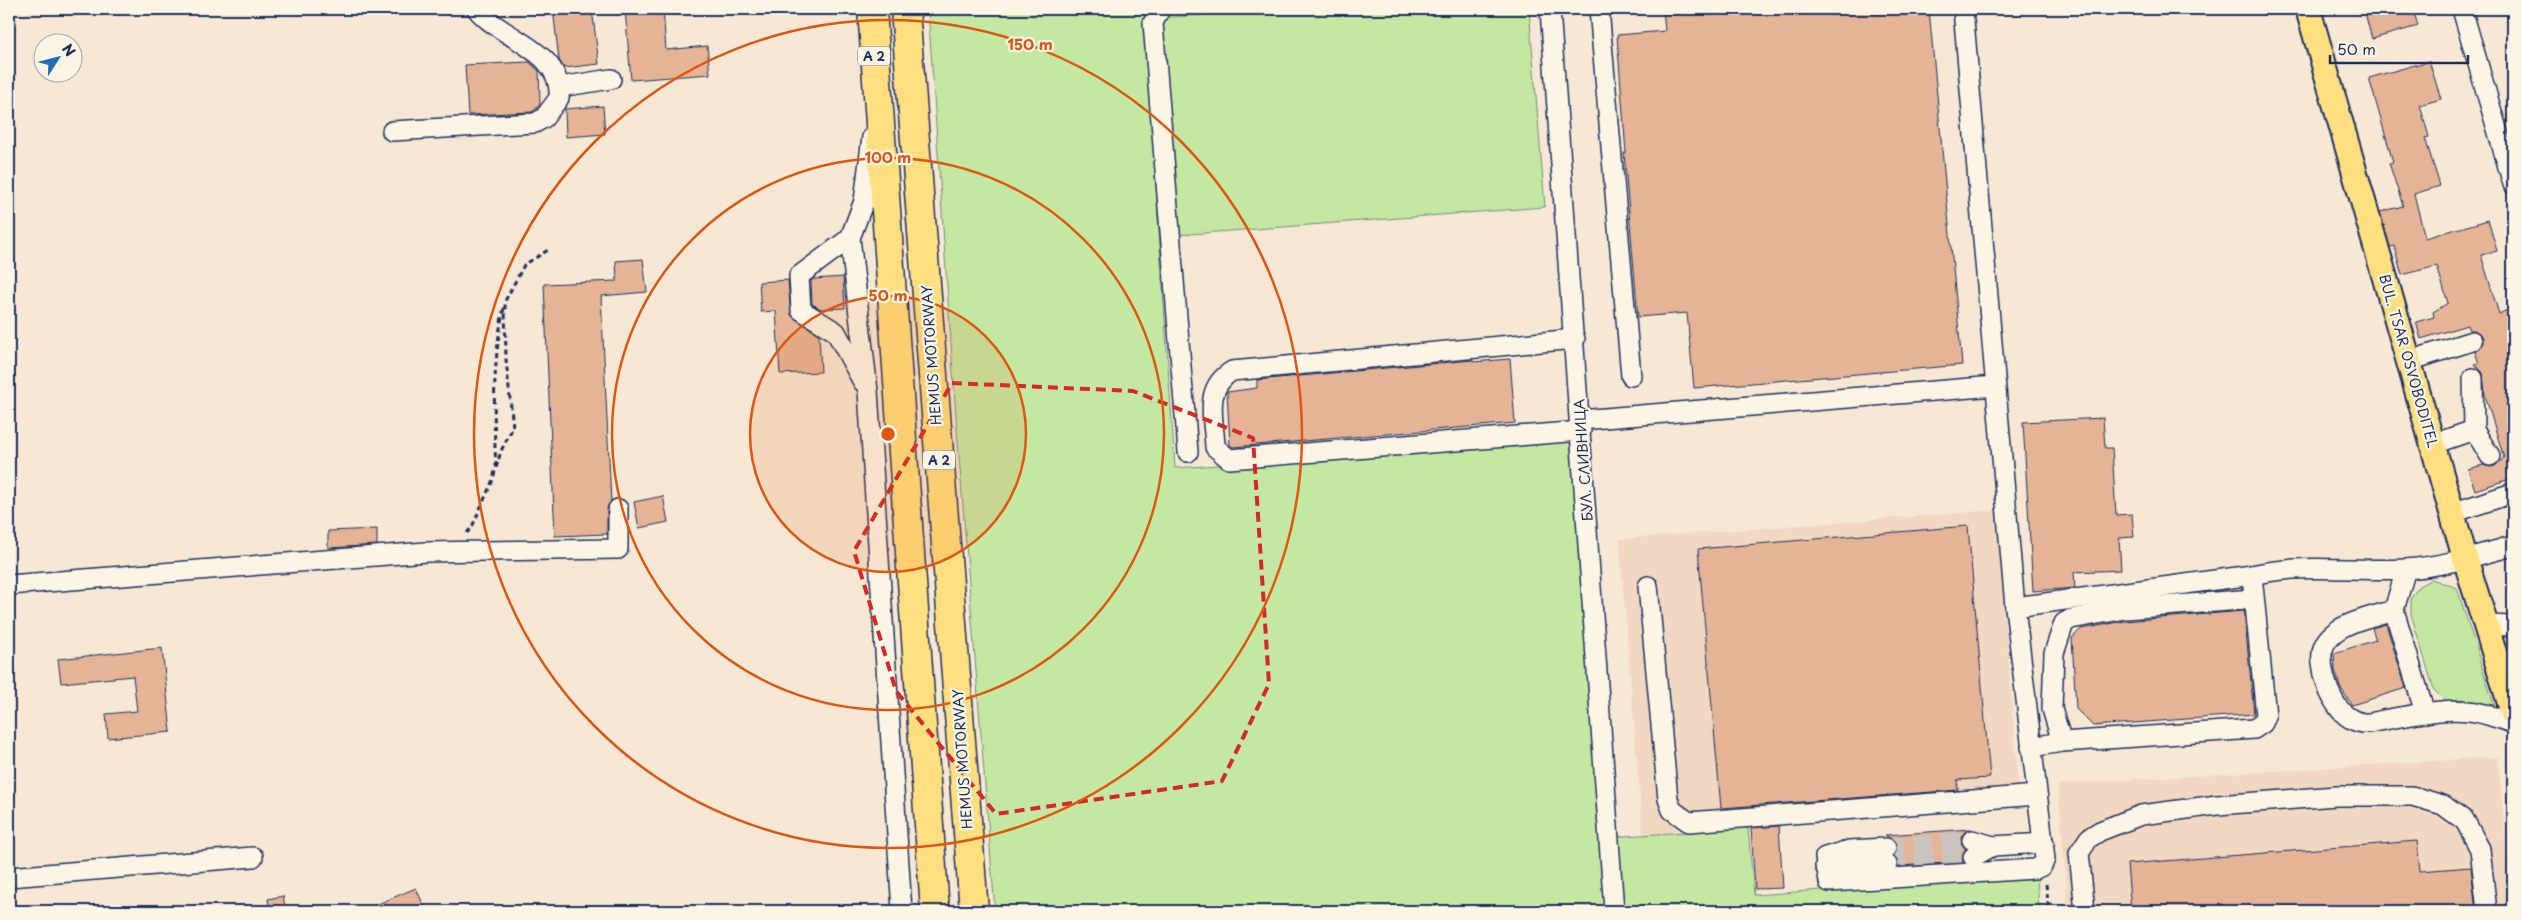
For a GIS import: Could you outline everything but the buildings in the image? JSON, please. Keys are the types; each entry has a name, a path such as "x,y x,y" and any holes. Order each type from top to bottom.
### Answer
{"highway":[{"name":"A 2","path":"872,9 877,103 935,911"},
{"name":"HEMUS MOTORWAY","path":"905,9 974,911"}],"main road":[{"name":"BUL. TSAR OSVOBODITEL","path":"2308,9 2465,558 2513,713"}],"street":[{"path":"392,131 535,123 544,118 556,103 559,98 560,87 558,77 541,57 486,20 477,9"},
{"path":"1160,9 1152,23 1188,452"},
{"name":"БУЛ. СЛИВНИЦА","path":"1550,9 1575,339 1614,911"},
{"path":"1599,9 1631,376"},
{"path":"1886,856 1851,868 1825,866 1828,882 2035,869 2042,866 2045,859 2015,607 1963,9"},
{"path":"2462,9 2513,184"},
{"path":"560,87 611,79"},
{"path":"877,103 864,200 850,238 868,391 902,911"},
{"path":"850,238 799,276 801,310 836,332 868,391"},
{"path":"1575,339 1232,371 1222,378 1212,394 1215,446 1229,459 1995,386"},
{"path":"2409,361 2472,342"},
{"path":"2473,378 2474,430 2490,456"},
{"path":"2432,444 2474,430"},
{"path":"2452,512 2513,493"},
{"path":"9,585 426,552 618,548 618,509"},
{"path":"2015,607 2252,575 2275,570 2406,569 2465,558 2513,546"},
{"path":"2406,569 2394,610 2425,713"},
{"path":"2032,748 2062,742 2254,729 2259,726 2266,716 2252,575"},
{"path":"1648,586 1668,799 1672,810 1689,822 1699,823 2037,795"},
{"path":"2062,742 2052,709 2052,701 2054,653 2064,623 2071,619 2126,609 2253,599"},
{"path":"2394,610 2336,630 2326,640 2322,662 2328,686 2341,712 2364,723 2425,713 2469,711 2513,723"},
{"path":"2486,625 2513,626"},
{"path":"2085,911 2079,852 2089,838 2100,831 2141,815 2217,805 2336,796 2412,796 2443,805 2465,821 2480,848 2487,911"},
{"path":"1973,849 2044,843"},
{"path":"9,878 253,857"}],"path":[{"path":"496,469 494,430 498,333 505,301 524,265 548,250"},
{"path":"462,538 472,527 513,427 506,360 505,301"},
{"path":"2042,866 2049,911"}],"highlighted area":[{"path":"952,383 1133,391 1253,438 1269,684 1222,781 996,814 896,691 854,551"}],"shaded area":[{"path":"1997,510 2020,807 1643,836 1619,539"},
{"path":"2498,757 2512,911 2068,911 2058,784"}],"green space":[{"path":"928,9 1144,9 1175,468 1576,440 1610,837 1748,828 1754,895 2037,874 2039,911 995,911 957,431"},
{"path":"1280,9 1529,9 1545,207 1177,235 1160,18"},
{"path":"2432,579 2457,588 2494,705 2462,699 2445,701 2434,690 2411,614 2411,598 2419,586"}],"tunnel":[{"path":"1886,848 1972,840"},
{"path":"1887,864 1973,857"}]}
